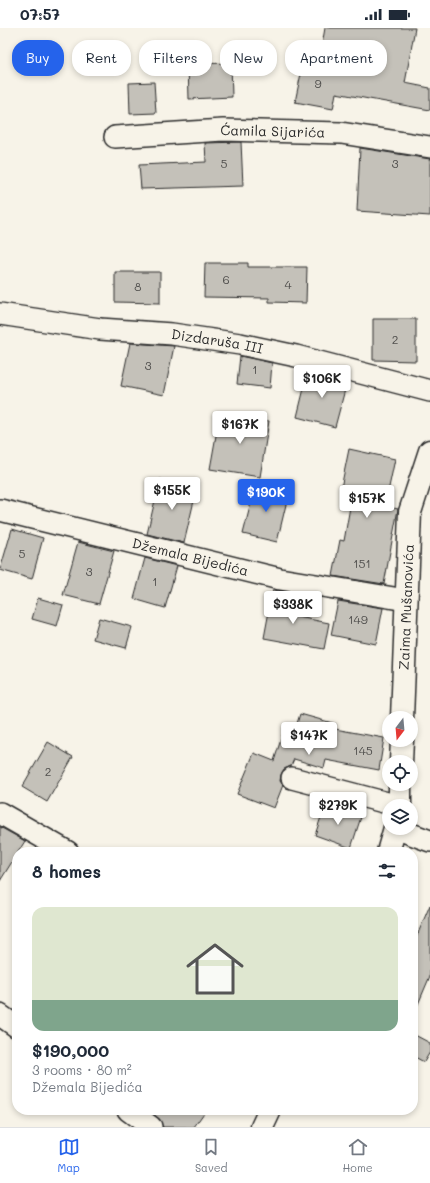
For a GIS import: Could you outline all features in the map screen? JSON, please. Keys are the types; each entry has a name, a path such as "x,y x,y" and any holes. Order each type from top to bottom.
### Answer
{"street":[{"name":"Ćamila Sijarića","path":"115,137 223,130 341,133 430,147"},
{"name":"Dizdaruša III","path":"0,314 100,329 172,334 240,344 296,356 430,391"},
{"name":"Zaima Mušanovića","path":"402,711 410,512 430,451"},
{"name":"Džemala Bijedića","path":"0,510 280,579 406,600"},
{"path":"292,778 382,802"},
{"path":"0,813 59,847"},
{"path":"389,847 393,835"},
{"path":"414,835 430,841"},
{"path":"0,1015 12,1023"},
{"path":"135,1115 151,1127"},
{"path":"262,1127 268,1115"}],"building":[{"path":"325,28 415,28 405,83 430,88 430,110 336,93 333,109 295,102 300,76 387,76 387,40 323,40"},
{"path":"212,63 220,63 220,76 231,76 232,97 189,99 188,76 212,76"},
{"path":"154,82 156,113 130,114 129,83"},
{"path":"241,142 243,186 141,189 139,165 206,162 205,143"},
{"path":"360,148 430,159 430,216 357,211"},
{"path":"205,263 248,263 248,267 307,267 306,303 269,302 269,298 204,297"},
{"path":"115,272 160,272 160,303 115,302"},
{"path":"373,319 416,319 416,361 373,360"},
{"path":"130,343 174,346 164,395 121,386"},
{"path":"240,356 272,363 270,388 237,384"},
{"path":"308,372 347,382 335,427 297,417"},
{"path":"220,413 269,421 260,477 210,469"},
{"path":"349,449 395,459 385,506 398,509 384,584 333,576 340,540 344,541 353,490 341,488"},
{"path":"160,479 197,488 184,543 147,534"},
{"path":"256,483 289,492 277,542 243,534"},
{"path":"12,529 43,538 32,579 0,570"},
{"path":"78,542 114,551 99,604 63,595"},
{"path":"145,558 177,566 165,608 134,599"},
{"path":"273,590 292,593 288,615 329,623 324,649 264,638"},
{"path":"38,598 63,605 57,626 32,619"},
{"path":"338,601 383,608 376,644 331,635"},
{"path":"99,618 132,627 126,648 93,639"},
{"path":"300,714 336,724 335,729 382,738 383,747 379,770 326,760 324,768 294,759 291,766 284,769 281,775 280,781 283,785 274,808 237,794 254,753 274,761 283,733 293,736"},
{"path":"48,742 73,757 47,802 22,787"},
{"path":"325,805 361,817 351,847 315,835"},
{"path":"0,827 25,841 21,847 12,847 12,862 0,881"},
{"path":"430,905 430,976 418,1004 418,933"},
{"path":"418,1037 430,1043 430,1052 424,1062 418,1059"},
{"path":"154,1115 202,1115 194,1127 163,1127 158,1118"}]}
